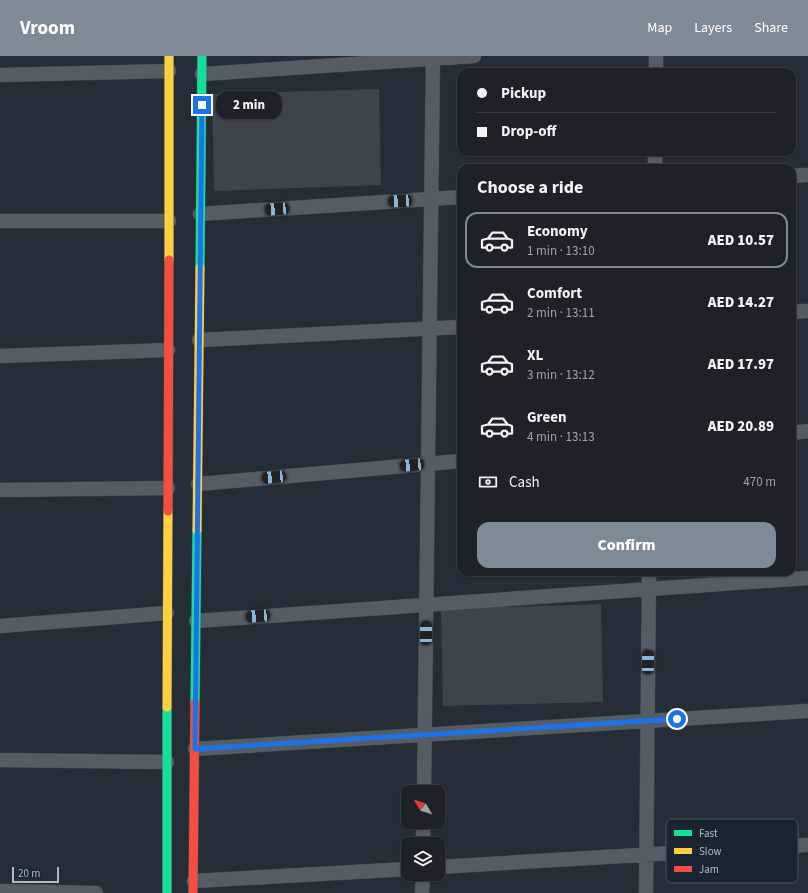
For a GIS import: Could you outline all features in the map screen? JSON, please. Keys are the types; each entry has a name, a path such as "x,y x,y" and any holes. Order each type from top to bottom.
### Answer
{"street":[{"path":"167,893 169,56"},
{"path":"202,56 194,887 401,869"},
{"path":"202,74 433,57 474,56"},
{"path":"656,56 656,68"},
{"path":"424,785 433,57"},
{"path":"0,75 169,71"},
{"path":"796,176 808,175"},
{"path":"200,214 457,197"},
{"path":"0,221 168,221"},
{"path":"796,312 808,312"},
{"path":"199,340 457,328"},
{"path":"0,356 168,350"},
{"path":"796,432 808,431"},
{"path":"198,484 457,461"},
{"path":"0,490 168,488"},
{"path":"646,893 650,576"},
{"path":"196,621 808,578"},
{"path":"0,626 168,612"},
{"path":"195,749 808,710"},
{"path":"0,760 167,762"},
{"path":"798,846 808,845"},
{"path":"445,867 666,854"},
{"path":"422,893 423,881"},
{"path":"0,891 96,893"}],"building":[{"path":"379,89 381,185 214,191 212,94"},
{"path":"601,604 603,702 443,706 441,609"}],"traffic: fast":[{"path":"200,268 202,56"},
{"path":"195,703 197,530"},
{"path":"167,707 167,893"}],"traffic: slow":[{"path":"169,56 169,260"},
{"path":"197,530 200,268"},
{"path":"167,707 168,511"}],"traffic: jam":[{"path":"168,511 169,260"},
{"path":"193,893 195,703"}],"route":[{"path":"202,105 195,749 677,719"}]}
